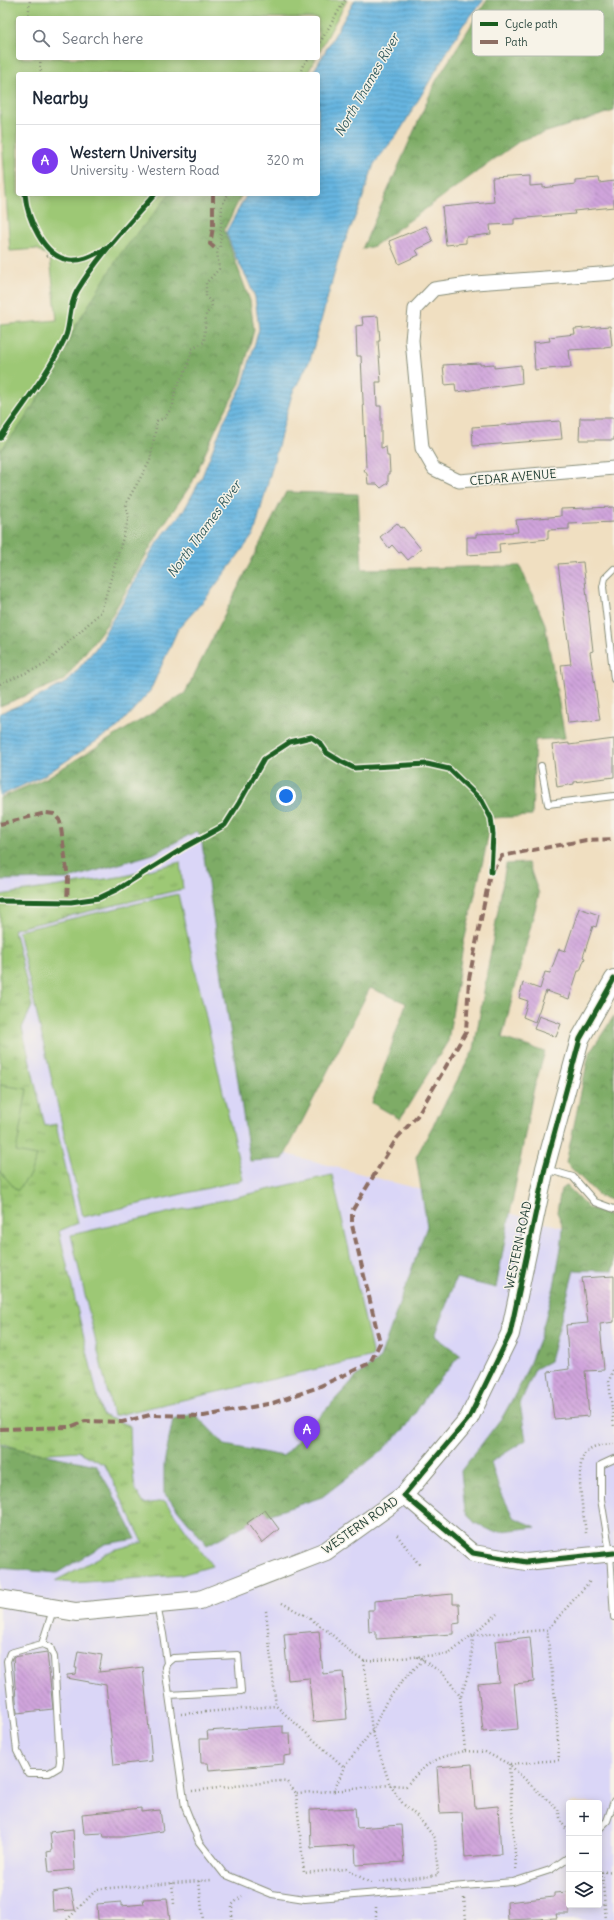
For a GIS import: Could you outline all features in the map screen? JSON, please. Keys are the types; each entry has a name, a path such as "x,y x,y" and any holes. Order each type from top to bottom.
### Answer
{"main road":[{"name":"WESTERN ROAD","path":"0,1599 76,1612 200,1600 326,1551 404,1495 469,1418 510,1334 545,1168 580,1039 614,979"}],"street":[{"name":"CEDAR AVENUE","path":"614,273 475,283 434,289 416,309 412,340 422,448 434,469 459,481 614,468"},
{"path":"404,1495 473,1553 526,1562 612,1553"}],"lane":[{"path":"614,569 605,578 603,587 614,679"},
{"path":"541,766 548,804 614,796"},
{"path":"545,1168 573,1177 595,1202 614,1209"},
{"path":"614,1459 601,1465 600,1499 612,1553 614,1617"},
{"path":"157,1604 163,1634 167,1663 165,1667 185,1807 199,1842 224,1874 272,1894 305,1899 513,1882 550,1870 566,1859"},
{"path":"42,1644 53,1608"},
{"path":"42,1644 50,1647 54,1657 60,1761 59,1767 49,1773 28,1773 17,1751 7,1661 10,1653 42,1644"},
{"path":"167,1663 173,1658 238,1655 241,1691 169,1695"},
{"path":"602,1826 607,1821 614,1801"}],"path":[{"path":"28,16 30,0"},
{"path":"320,43 345,0"},
{"path":"40,60 41,72"},
{"path":"301,72 303,65 307,60"},
{"path":"26,196 31,221 41,240 52,252 69,260 86,259 109,247"},
{"path":"0,684 44,666 101,612 128,517 126,503 150,461 157,421 165,418 173,405 176,390 187,368 192,349 204,342 206,314 212,308 206,297 206,283 218,269 217,250 220,247 222,205 227,196"},
{"path":"100,260 114,241"},
{"path":"47,256 52,252"},
{"path":"614,1366 609,1381 614,1427"},
{"path":"586,1533 580,1472 582,1459 586,1452 595,1446 614,1444"},
{"path":"397,1535 421,1567"},
{"path":"473,1635 547,1630 591,1580"},
{"path":"282,1603 306,1616 329,1632 351,1653 364,1661 449,1654 496,1614"},
{"path":"266,1611 276,1706 344,1767"},
{"path":"508,1764 560,1760 556,1707 547,1630"},
{"path":"465,1751 460,1696 471,1664 473,1635"},
{"path":"416,1656 444,1674 460,1696"},
{"path":"334,1791 344,1767 372,1730 386,1702 403,1680 423,1660"},
{"path":"188,1791 279,1781 287,1782 296,1794 304,1873 346,1869 370,1883 438,1875 435,1838 417,1816 403,1804 390,1785 372,1730 364,1661"},
{"path":"181,1722 180,1714 276,1706"},
{"path":"296,1794 390,1785 406,1786 427,1764 442,1756 465,1751 486,1752 508,1764 558,1809 561,1822 566,1828"},
{"path":"508,1764 516,1869"},
{"path":"606,1920 602,1872 614,1871"},
{"path":"67,1920 97,1889 212,1880"},
{"path":"199,1881 203,1920"},
{"path":"172,1883 174,1904"},
{"path":"232,1920 232,1906 242,1896"},
{"path":"464,1898 466,1920"},
{"path":"376,1907 376,1920"}],"shaded area":[{"path":"182,710 260,1147 614,1241 614,1920 0,1920 0,809"}],"green space":[{"path":"0,0 347,0 320,50 320,16 16,16 16,60 315,60 308,72 16,72 16,196 168,196 121,253 76,325 52,376 22,423 0,451 0,325 57,320 50,258 37,249 10,251 0,110"},
{"path":"487,0 614,0 614,111 521,140 374,246 362,249 436,81 472,24 472,56 604,56 604,10 481,10"},
{"path":"168,196 241,196 224,230 250,301 254,330 240,383 218,424 192,483 162,527 107,624 64,680 0,706 0,451 22,423 52,376 76,325 121,253"},
{"path":"286,492 358,494 362,569 520,566 545,624 565,738 535,740 532,816 491,818 485,852 463,946 448,1041 400,1119 372,1103 406,1003 370,988 283,1159 250,1161 201,837 197,831 153,854 68,879 0,880 0,798 46,778 185,693"},
{"path":"180,862 183,889 14,929 32,1006 22,1028 45,1126 56,1124 78,1223 59,1231 102,1415 130,1426 131,1456 135,1489 144,1504 165,1501 212,1566 181,1575 73,1583 55,1581 113,1550 143,1542 105,1465 78,1451 37,1454 0,1443 0,895 125,876"},
{"path":"528,863 539,894 502,1038 545,1052 533,1092 496,1288 456,1278 435,1336 460,1355 427,1395 406,1427 379,1453 322,1497 256,1519 207,1545 164,1493 164,1464 173,1419 194,1413 225,1445 283,1456 356,1377 380,1358 427,1226 416,1157 474,1049 506,864"},
{"path":"178,894 243,1180 83,1217 18,931"},
{"path":"614,1016 614,1201 599,1196 566,1163 589,1054"},
{"path":"0,1085 27,1089 16,1152 37,1156 29,1176 17,1191 0,1171"},
{"path":"332,1175 373,1356 113,1416 71,1235"},
{"path":"567,1186 589,1208 614,1217 614,1265 612,1271 574,1270 550,1361 535,1369 520,1404 526,1440 491,1462 499,1488 513,1517 536,1527 494,1532 475,1523 465,1511 461,1471 503,1416 522,1382 540,1337 554,1287 562,1242 563,1226 557,1212 561,1189"},
{"path":"0,1445 96,1465 117,1501 136,1539 105,1544 57,1573 0,1568"}],"water":[{"name":"North Thames River","path":"355,0 484,0 476,10 472,10 472,14 463,25 401,129 374,164 361,203 340,253 310,360 292,394 254,534 206,598 178,629 150,691 118,727 45,775 0,796 0,713 32,700 67,682 96,648 158,541 184,510 201,479 224,421 243,384 259,329 255,297 236,258 226,232 246,196 320,196 320,72 313,72"}],"building":[{"path":"530,176 530,186 543,185 543,188 575,184 575,180 598,178 599,183 614,181 614,207 574,211 575,214 514,219 514,224 490,225 491,234 466,237 466,243 446,245 442,207 494,202 492,178"},
{"path":"426,226 433,242 416,250 419,255 399,264 389,241"},
{"path":"378,316 381,382 376,382 377,406 381,406 381,448 386,447 387,456 389,456 390,473 388,473 388,483 381,488 377,484 368,484 367,474 364,470 366,467 361,356 357,356 356,326 363,325 362,317"},
{"path":"610,326 612,346 604,348 569,350 571,367 535,370 533,343 550,341 549,337 575,334 574,329"},
{"path":"480,363 480,365 494,364 494,368 521,365 522,383 456,392 455,384 445,385 443,365"},
{"path":"580,418 614,418 614,440 579,440"},
{"path":"560,421 562,439 473,446 472,427"},
{"path":"614,507 614,522 569,524 569,529 548,530 548,539 499,544 500,553 467,555 467,537 476,537 476,534 518,532 516,520 561,516 561,509"},
{"path":"397,523 401,528 403,527 421,549 408,560 392,545 389,548 380,537"},
{"path":"583,562 593,651 590,652 600,720 568,723 561,665 571,664 558,564"},
{"path":"614,739 614,777 574,782 574,784 557,787 552,745 569,743 569,745"},
{"path":"579,908 599,915 596,927 593,926 583,957 585,958 580,971 578,971 569,999 546,991 535,1022 523,1017 528,1001 519,998 523,983 540,989 545,972 550,973 559,949 565,951"},
{"path":"539,1016 561,1024 556,1037 534,1029"},
{"path":"614,1276 614,1322 600,1324 604,1370 585,1371 589,1416 554,1419 548,1372 569,1369 566,1325 588,1323 582,1278"},
{"path":"265,1510 279,1529 262,1543 247,1523"},
{"path":"453,1594 453,1604 459,1604 460,1623 453,1624 453,1634 376,1639 376,1631 369,1632 368,1610 374,1610 374,1601"},
{"path":"319,1631 323,1674 343,1672 347,1719 313,1722 309,1678 288,1680 284,1634"},
{"path":"530,1637 534,1682 514,1684 518,1729 483,1732 478,1684 499,1682 495,1641"},
{"path":"78,1651 102,1655 99,1672 143,1667 152,1761 114,1765 106,1685 67,1678 67,1675 76,1674 77,1668 75,1668"},
{"path":"47,1652 53,1709 17,1713 13,1657"},
{"path":"283,1726 283,1733 290,1733 291,1755 284,1756 284,1764 209,1770 208,1763 201,1763 200,1739 208,1739 207,1731"},
{"path":"472,1764 475,1808 498,1806 501,1854 465,1857 462,1812 440,1813 437,1767"},
{"path":"141,1808 141,1812 160,1810 163,1831 123,1837 104,1837 103,1833 84,1834 82,1814"},
{"path":"355,1808 357,1828 401,1825 404,1862 356,1865 355,1845 311,1848 310,1810"},
{"path":"73,1829 75,1870 49,1872 47,1852 52,1851 50,1832"},
{"path":"71,1889 75,1910 53,1911 52,1892"},
{"path":"566,1892 566,1908 569,1908 569,1914 556,1914 557,1918 508,1920 507,1902 554,1897 554,1893"},
{"path":"167,1898 170,1920 98,1920 97,1904 121,1902 121,1906 144,1904 143,1899"}],"marked path":[{"path":"213,196 213,228 210,244 217,250"},
{"path":"0,824 46,813 54,814 60,821 68,879 67,902"},
{"path":"492,871 502,856 586,840 614,839"},
{"path":"0,1429 70,1427 85,1421 122,1422 150,1415 204,1416 273,1403 316,1388 370,1363 380,1343 352,1225 352,1211 397,1138 417,1116 466,1032 469,979 491,869"}],"cycle path":[{"path":"25,196 33,224 44,244 51,252 69,260 79,260 107,248"},
{"path":"0,438 43,377 65,338 72,303 85,278 114,241 153,196"},
{"path":"0,901 71,902 99,898 118,889 185,847 225,825 264,759 290,742 311,737 320,743 327,753 354,768 427,764 449,769 482,801 491,818 493,834 491,872"},
{"path":"614,979 580,1039 545,1168 510,1334 469,1418 404,1495 473,1553 526,1562 614,1553"}],"place":[{"name":"Western University","path":"307,1449"}]}
